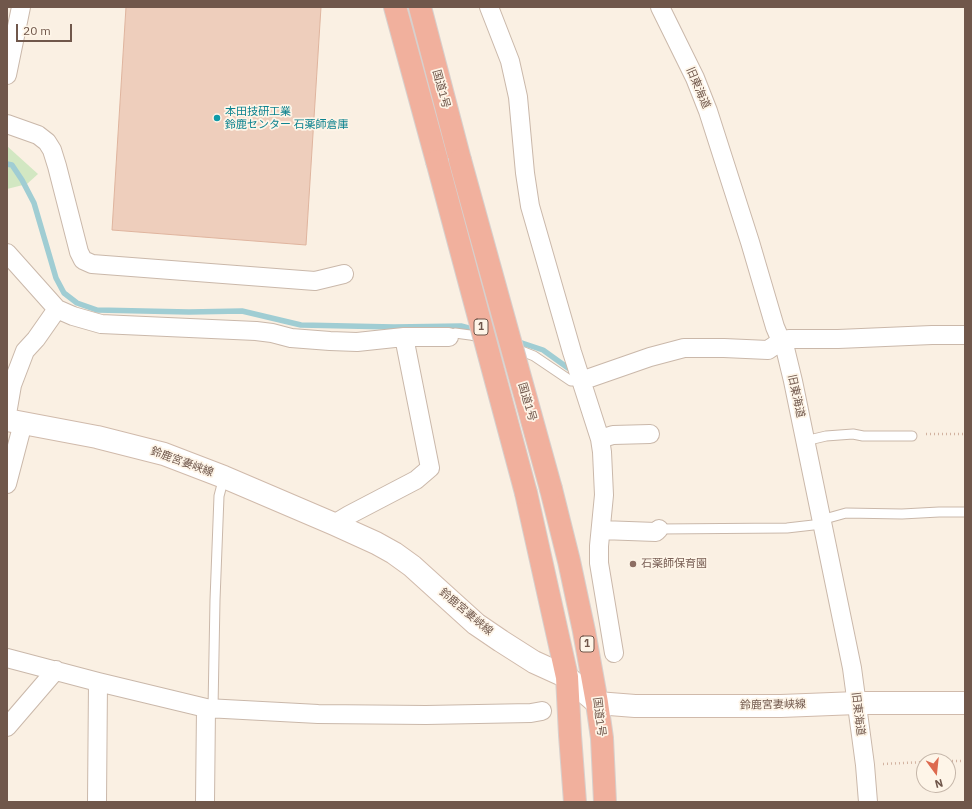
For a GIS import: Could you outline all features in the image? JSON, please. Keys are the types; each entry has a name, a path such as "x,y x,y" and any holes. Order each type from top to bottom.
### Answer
{"highway":[{"name":"国道1号","path":"395,7 526,493 567,677 574,802"},
{"name":"国道1号","path":"420,7 460,160 551,489 571,568 598,703 602,738 605,802"}],"main road":[{"name":"鈴鹿宮妻峡線","path":"12,419 164,454 224,477 376,543 394,553 412,566 476,624 534,662 567,677 598,703 635,706 782,706 857,703 965,703"}],"street":[{"path":"7,75 21,7"},
{"path":"489,7 510,61 518,97 525,173 530,206 572,352 600,439 604,495 598,563 614,652"},
{"name":"旧東海道","path":"660,7 695,78 708,111 744,221 775,327 785,348 852,668 865,764 868,802"},
{"path":"7,124 38,135 47,142 52,150 79,252 83,260 92,264 315,281 344,274"},
{"path":"7,254 57,309 73,316 102,324 256,331 291,338 330,341 357,342 404,337 449,337"},
{"path":"7,484 12,419 12,385 25,351 36,339 57,309"},
{"path":"581,381 650,357 684,348 768,350 781,340 789,338 838,339 965,335"},
{"path":"334,524 416,480 430,468 404,337"},
{"path":"600,439 613,435 650,434"},
{"path":"600,530 656,532 659,529"},
{"path":"7,658 98,682 210,708 318,714 426,715 531,713 542,711"},
{"path":"7,727 56,670"},
{"path":"96,802 98,682"},
{"path":"205,802 210,708"}],"lane":[{"path":"449,337 455,333 499,342 534,356 571,381 581,381"},
{"path":"805,441 826,436 853,434 863,436 912,436"},
{"path":"210,708 219,496 224,477"},
{"path":"659,529 787,528 822,522 846,512 902,514 965,512"}],"path":[{"path":"912,436 915,434 965,434"},
{"path":"865,764 916,762"}],"green space":[{"path":"7,146 38,174 27,184 7,189"}],"building":[{"name":"本田技研工業 鈴鹿センター 石薬師倉庫","path":"126,7 321,7 306,245 112,230"}],"waterway":[{"path":"7,164 12,165 34,203 56,278 64,293 77,303 97,310 189,312 242,311 301,325 394,327 461,326 476,330"},
{"path":"516,341 543,350 568,368"}],"place":[{"name":"本田技研工業 鈴鹿センター 石薬師倉庫","path":"217,118"},
{"name":"石薬師保育園","path":"633,564"}]}
